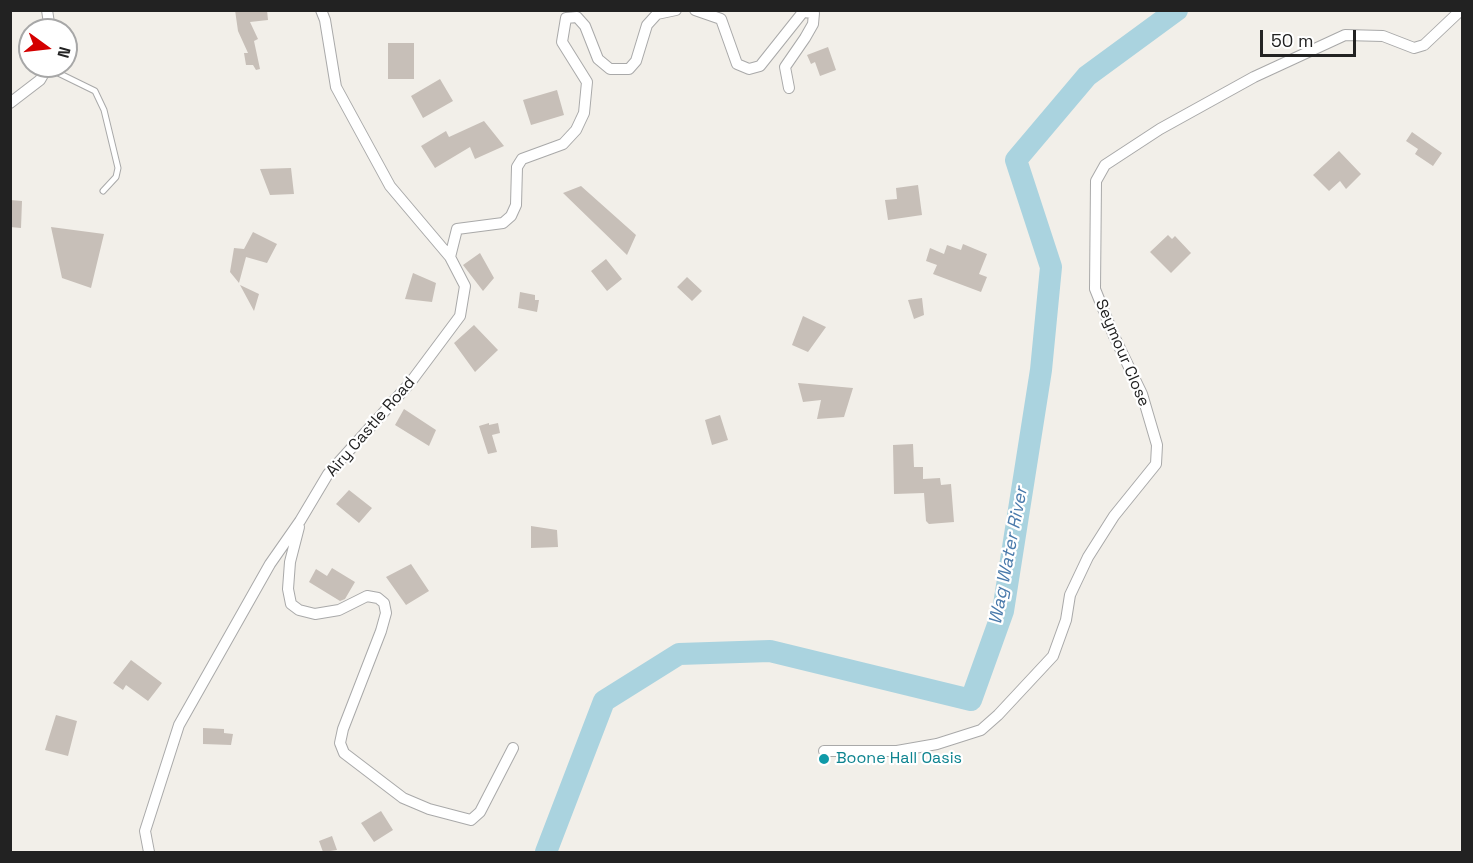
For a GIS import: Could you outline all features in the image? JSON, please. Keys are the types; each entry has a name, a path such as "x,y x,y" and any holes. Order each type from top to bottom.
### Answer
{"street":[{"name":"Airy Castle Road","path":"149,852 145,831 179,725 270,564 300,521 328,474 410,383 460,316 465,286 450,257 390,186 336,87 325,20 321,10"},
{"path":"450,257 457,229 503,223 512,216 516,206 517,167 522,159 563,144 576,130 584,113 586,82 562,42 566,18 576,17 585,26 598,59 610,69 629,69 636,60 646,25 657,14 676,10"},
{"path":"695,10 716,14 721,19 737,64 749,69 760,66 803,12 814,14 813,24 806,38 785,67 789,88"},
{"name":"Seymour Close","path":"824,751 897,751 937,744 981,730 1053,656 1066,620 1070,595 1088,557 1114,516 1156,464 1157,445 1142,394 1114,336 1095,289 1096,181 1105,165 1160,129 1262,72 1328,42 1346,35 1383,36 1414,48 1425,45 1461,10"},
{"path":"10,103 41,78"},
{"path":"300,521 290,562 291,603 299,610 315,614 339,610 367,596 378,598 384,603 386,613 343,729 340,743 344,753 403,798 429,809 471,820 480,812 513,748"}],"lane":[{"path":"64,78 95,91 104,110 118,168 116,177 103,192"}],"building":[{"path":"235,10 267,10 268,20 250,22 258,39 254,41 260,69 256,70 253,65 246,65 244,53 248,53 238,31"},
{"path":"388,43 414,43 414,79 388,79"},
{"path":"828,47 836,70 820,76 815,62 811,64 807,55"},
{"path":"440,79 453,101 423,118 411,96"},
{"path":"557,90 564,115 531,125 523,100"},
{"path":"484,121 504,146 475,159 470,147 435,168 421,146 446,131 449,137"},
{"path":"1412,132 1442,153 1433,166 1415,154 1418,149 1406,141"},
{"path":"1339,151 1361,174 1346,189 1340,181 1329,191 1313,175"},
{"path":"291,168 294,194 270,195 260,169"},
{"path":"918,185 922,215 888,220 885,200 897,199 896,188"},
{"path":"581,186 636,235 627,255 563,193"},
{"path":"10,200 22,201 21,228 10,227"},
{"path":"51,227 104,234 91,288 62,278"},
{"path":"253,232 277,244 267,263 246,257 239,283 230,272 234,248 244,249"},
{"path":"1168,235 1172,239 1175,236 1191,253 1171,273 1150,252"},
{"path":"963,244 987,254 979,274 987,277 981,292 933,274 937,265 926,261 930,248 944,254 947,245 961,250"},
{"path":"480,253 494,278 483,291 463,265"},
{"path":"606,259 622,279 607,291 591,271"},
{"path":"413,273 436,283 432,302 405,299"},
{"path":"687,277 702,291 692,301 677,287"},
{"path":"240,285 259,294 254,311"},
{"path":"520,292 535,295 535,300 539,300 537,312 518,308"},
{"path":"922,298 924,315 914,319 908,300"},
{"path":"803,316 826,327 808,352 792,345"},
{"path":"474,325 498,350 475,372 454,343"},
{"path":"798,383 853,388 844,417 817,419 821,400 803,402"},
{"path":"404,409 436,430 429,446 395,425"},
{"path":"720,415 728,440 712,445 705,420"},
{"path":"489,423 489,425 498,423 500,433 492,435 497,452 488,454 479,426"},
{"path":"913,444 914,467 923,467 923,479 940,478 941,485 951,484 954,522 929,524 926,521 924,493 894,494 893,445"},
{"path":"349,490 372,508 359,523 336,504"},
{"path":"531,526 557,530 558,547 531,548"},
{"path":"411,564 429,591 406,605 386,577"},
{"path":"332,568 355,582 345,599 340,601 309,582 316,569 327,576"},
{"path":"131,660 162,683 148,701 126,685 123,690 113,683"},
{"path":"56,715 77,721 68,756 45,750"},
{"path":"203,728 224,729 224,733 233,734 231,745 203,744"},
{"path":"381,811 393,830 374,842 361,823"},
{"path":"332,836 337,850 323,852 319,841"}],"waterway":[{"name":"Wag Water River","path":"546,852 604,701 679,654 770,651 971,700 1003,611 1041,370 1051,267 1016,160 1087,76 1177,10"}],"place":[{"name":"Boone Hall Oasis","path":"824,759"}]}
